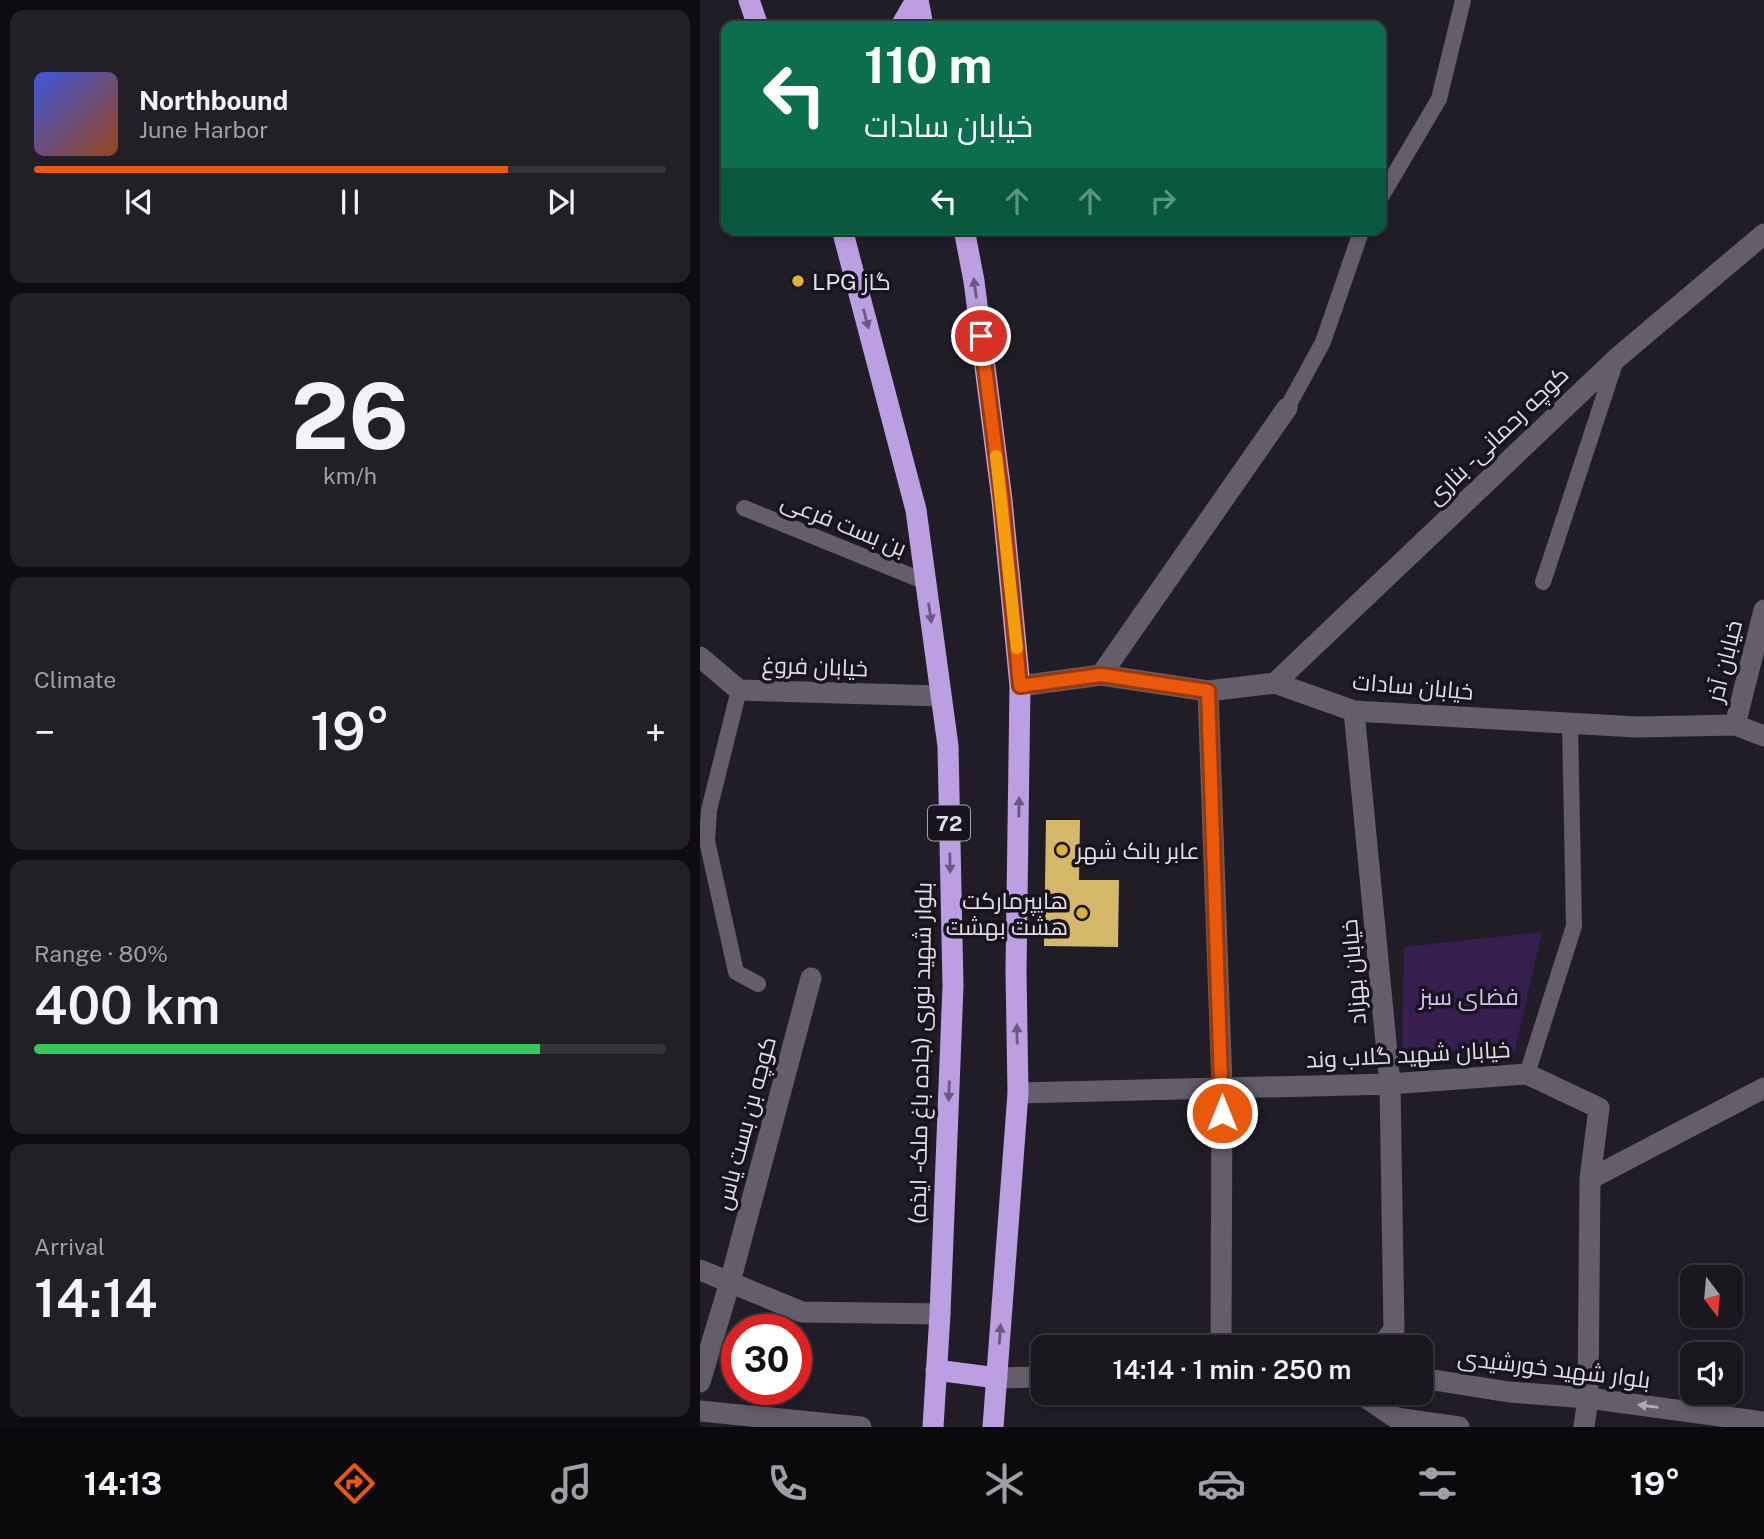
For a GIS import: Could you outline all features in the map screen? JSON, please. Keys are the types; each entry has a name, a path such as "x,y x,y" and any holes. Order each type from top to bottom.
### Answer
{"highway":[{"path":"750,0 756,21"},
{"path":"904,21 917,0"},
{"path":"917,0 922,21"},
{"name":"بلوار شهید نوری (جاده باغ ملک - ایذه)","path":"844,235 916,510 948,746 953,986 933,1427"},
{"path":"965,235 975,281 999,473 1020,686 1016,971 1018,1093 993,1427"},
{"path":"936,1370 997,1378"}],"street":[{"name":"کوچه رحمانی - بناری","path":"1275,684 1617,358 1764,234"},
{"path":"1101,675 1287,408"},
{"name":"خیابان آذر","path":"1735,725 1764,610"},
{"name":"خیابان فروغ","path":"700,657 739,690 941,696"},
{"name":"خیابان سادات","path":"1020,686 1101,675 1208,691 1275,684 1354,711 1637,727 1735,725 1764,736"},
{"path":"1208,691 1222,1087 1221,1335"},
{"name":"خیابان بهزاد","path":"1354,711 1390,1084 1394,1330 1390,1335"},
{"name":"کوچه بن بست یاس","path":"700,1382 730,1282 811,978"},
{"name":"خیابان شهید گلاب وند","path":"1018,1093 1390,1084 1527,1074 1599,1108 1590,1179 1588,1398 1584,1427"},
{"path":"1590,1179 1764,1088"},
{"path":"700,1270 802,1312 940,1314"},
{"path":"997,1378 1031,1377"},
{"name":"بلوار شهید خورشیدی","path":"1433,1380 1509,1392 1588,1398 1764,1422"},
{"path":"1376,1405 1396,1419 1459,1427"},
{"path":"700,1410 861,1427"}],"lane":[{"path":"1386,189 1439,99 1463,0"},
{"path":"1287,408 1324,342 1360,235"},
{"path":"1543,582 1617,358"},
{"name":"بن بست فرعی","path":"744,508 926,582"},
{"path":"739,690 709,810 708,841 736,972 758,984"},
{"path":"1527,1074 1574,926 1570,724"}],"green space":[{"name":"فضای سبز","path":"1542,932 1514,1054 1402,1048 1404,947"}],"building":[{"name":"هایپرمارکت هشت بهشت","path":"1046,820 1080,820 1079,880 1119,880 1118,947 1044,946"}],"slow traffic":[{"path":"996,456 1017,648"}],"place":[{"name":"LPG گاز","path":"798,281"},
{"name":"عابر بانک شهر","path":"1062,850"},
{"name":"هایپرمارکت هشت بهشت","path":"1082,913"}],"route":[{"path":"981,336 1002,500 1020,686 1101,675 1208,691 1222,1113"}]}
